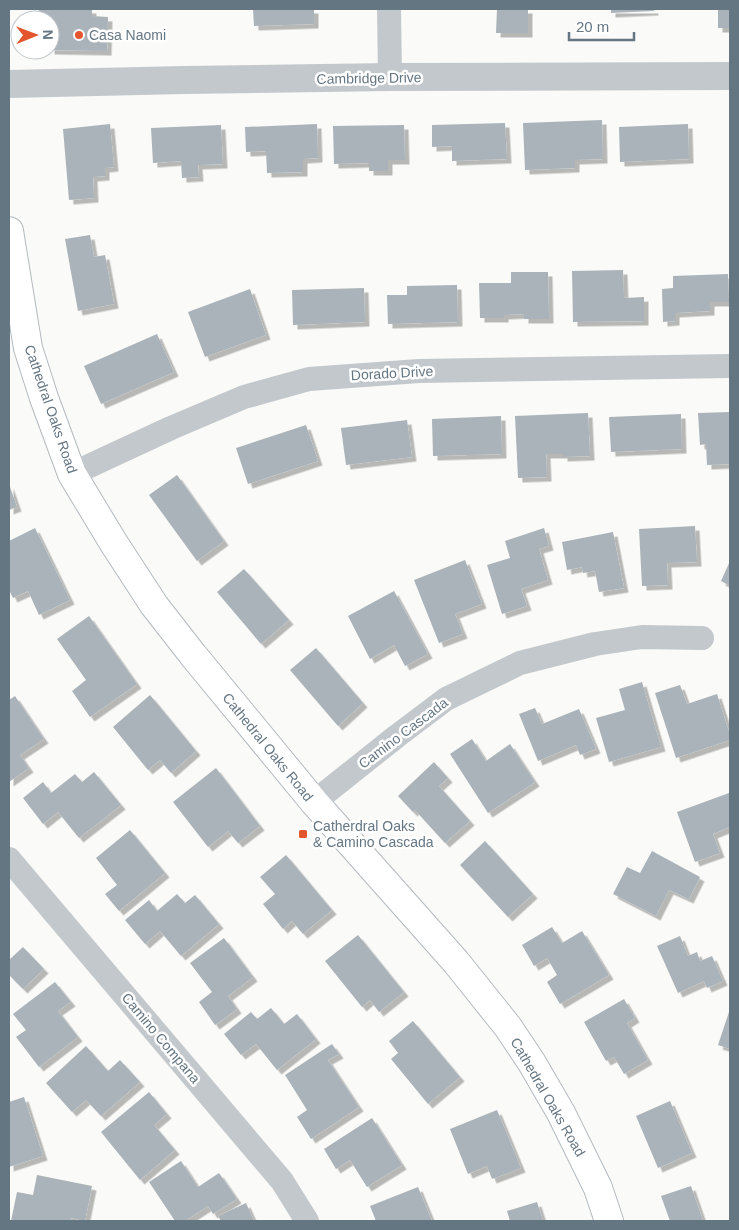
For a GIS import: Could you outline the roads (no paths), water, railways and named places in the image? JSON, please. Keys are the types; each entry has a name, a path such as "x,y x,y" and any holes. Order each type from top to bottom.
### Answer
{"main road":[{"name":"Cathedral Oaks Road","path":"9,231 28,348 44,398 72,474 113,542 154,605 193,655 314,802 456,962 508,1027 532,1063 560,1113 598,1188 608,1221"}],"street":[{"path":"389,9 390,78"},
{"name":"Cambridge Drive","path":"9,84 165,80 730,76"},
{"name":"Dorado Drive","path":"72,474 171,428 244,397 309,379 419,371 730,366"},
{"name":"Camino Cascada","path":"314,802 446,699 520,663 595,644 642,637 702,638"},
{"name":"Camino Compana","path":"9,859 282,1181 308,1221"}],"place":[{"name":"Casa Naomi","path":"79,35"},
{"name":"Catherdral Oaks & Camino Cascada","path":"303,834"}]}
